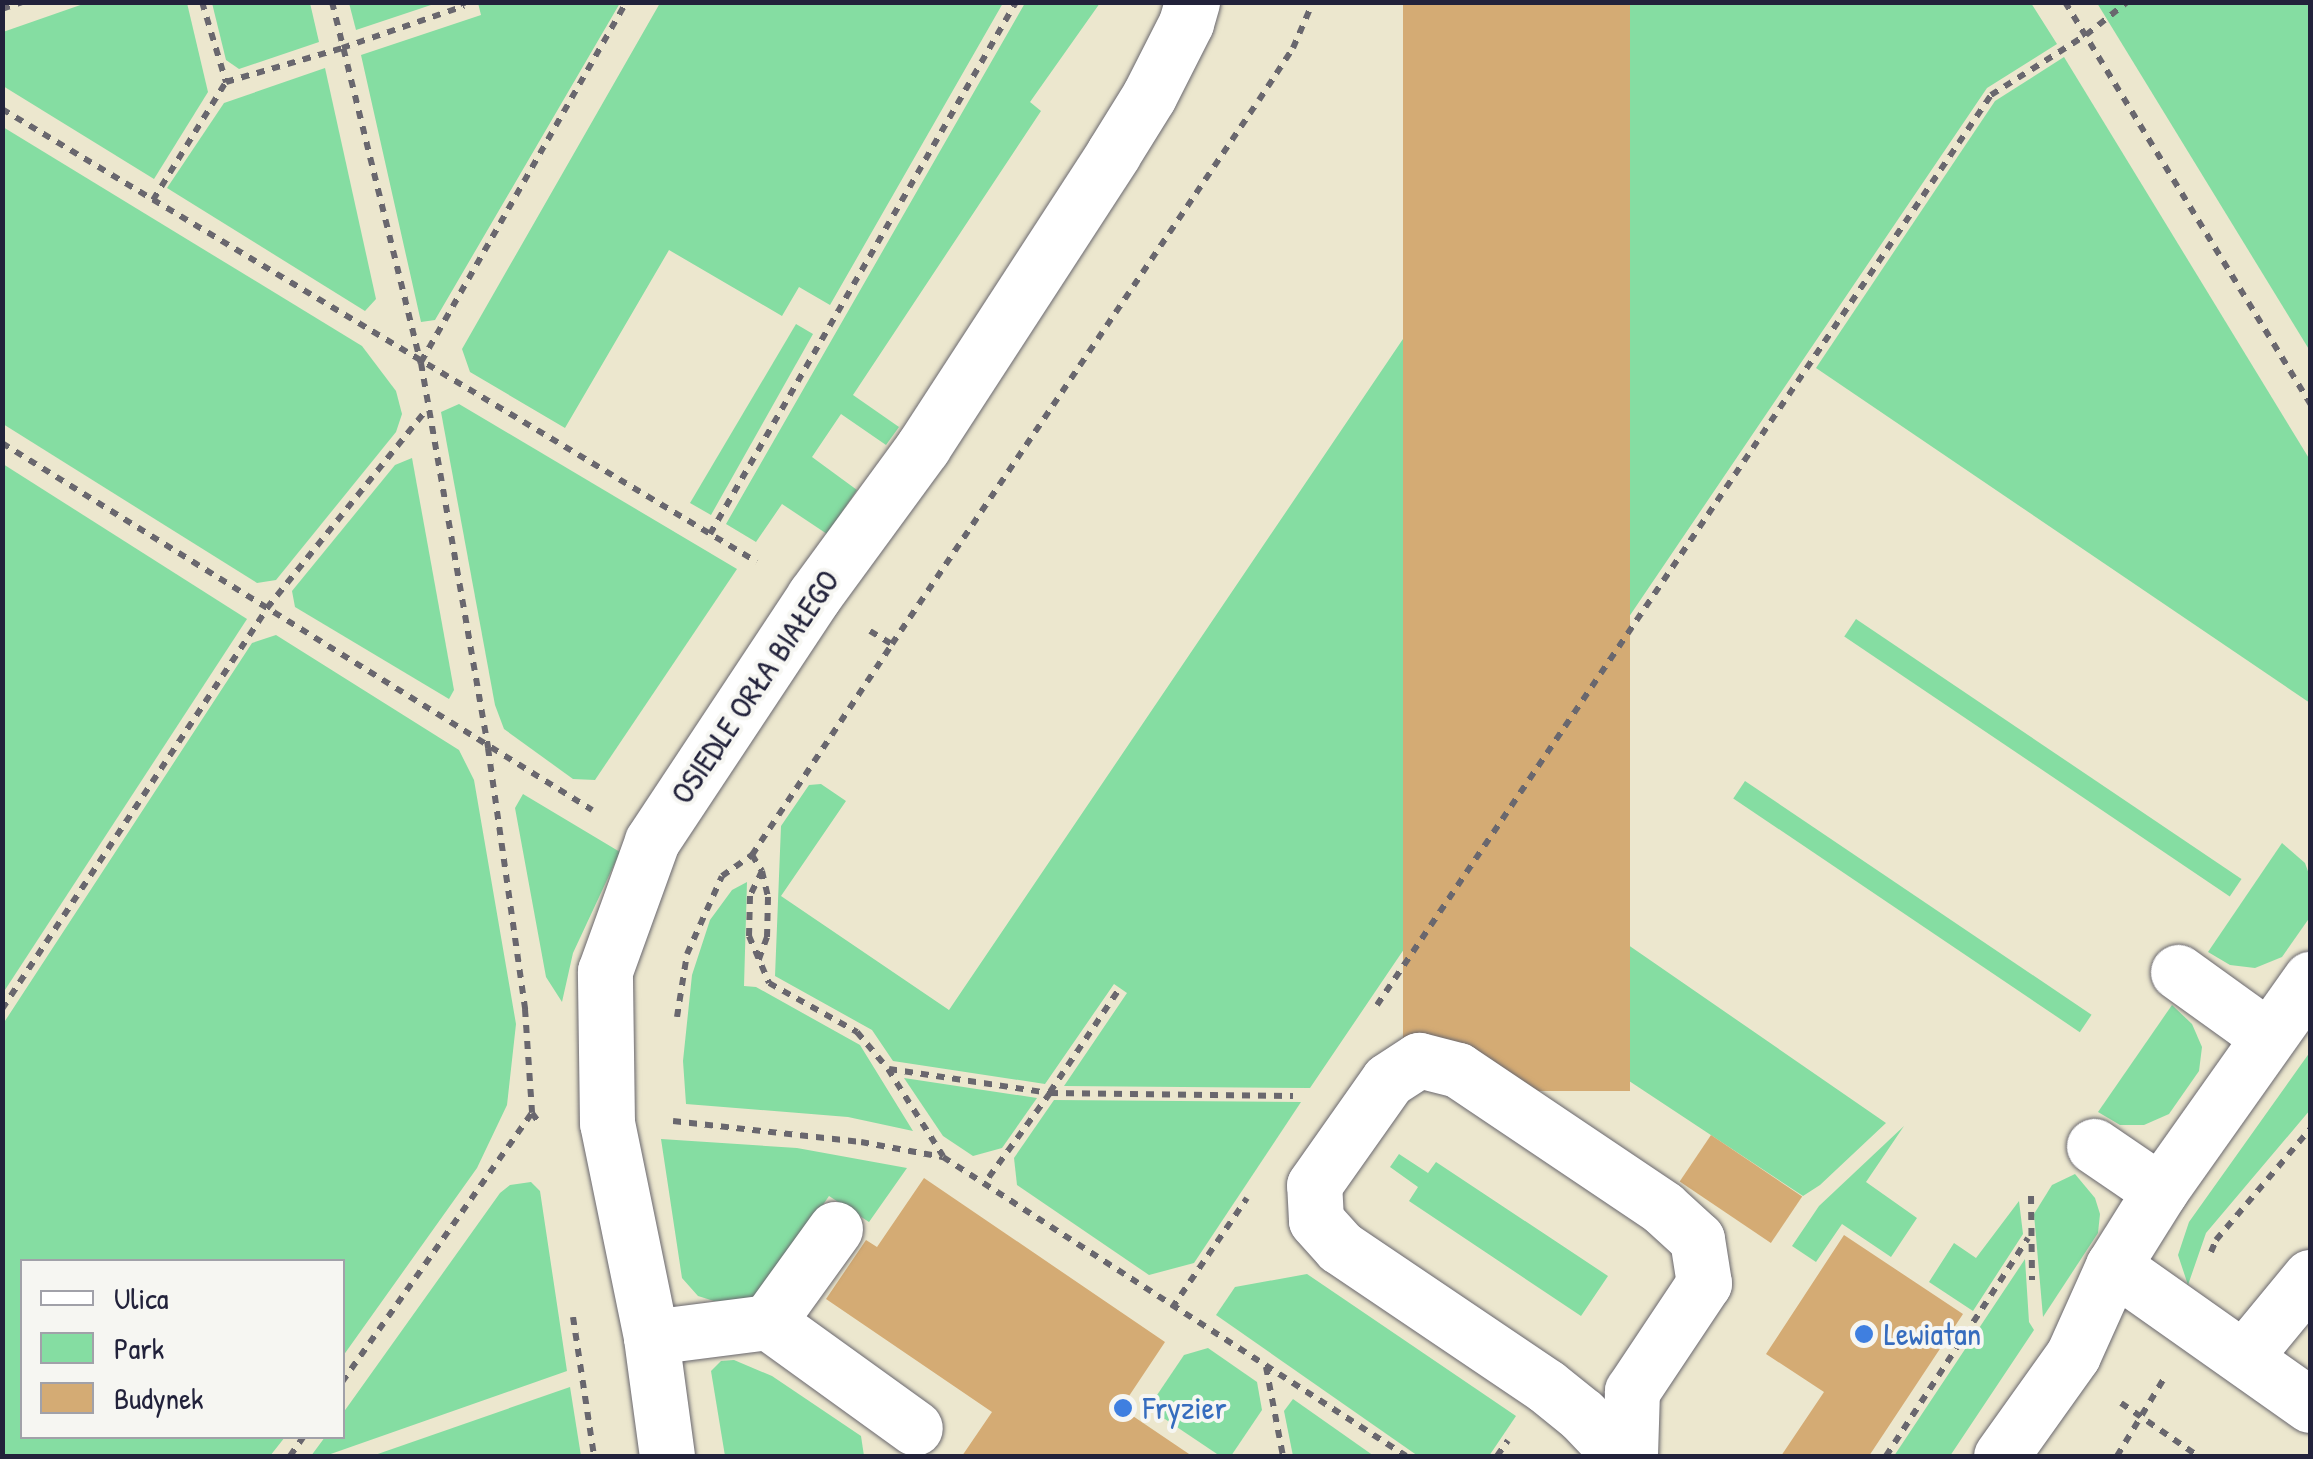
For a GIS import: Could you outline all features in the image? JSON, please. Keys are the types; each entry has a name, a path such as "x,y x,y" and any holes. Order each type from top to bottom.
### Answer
{"street":[{"name":"OSIEDLE ORŁA BIAŁEGO","path":"667,1456 651,1338 607,1124 605,971 652,840 814,596 923,447 1113,154 1149,96 1186,24 1192,2"},
{"path":"2178,972 2267,1036"},
{"path":"2001,1456 2074,1355 2113,1266 2160,1191 2310,980"},
{"path":"1620,1456 1582,1415 1546,1386 1340,1247 1316,1220 1314,1186 1388,1080 1419,1060 1458,1070 1664,1208 1697,1238 1704,1284 1632,1392 1630,1456"},
{"path":"2094,1146 2160,1191"},
{"path":"768,1322 835,1229"},
{"path":"2113,1266 2310,1405"},
{"path":"2244,1357 2310,1277"},
{"path":"651,1338 768,1322 915,1428"}],"path":[{"path":"2,8 22,2"},
{"path":"202,2 226,82"},
{"path":"332,2 420,362 488,748 525,1009 532,1113 345,1378"},
{"path":"153,200 226,82 342,48 464,6 463,2"},
{"path":"420,362 626,2"},
{"path":"710,534 1016,2"},
{"path":"676,1021 687,954 722,876 752,854 1259,100 1293,48 1313,2"},
{"path":"2065,2 2310,404"},
{"path":"1368,1019 1991,95 2086,35 2126,2"},
{"path":"2,109 892,644"},
{"path":"2,1008 267,608 426,409"},
{"path":"2,444 562,794 722,876"},
{"path":"752,854 762,871 768,897 766,936 758,962"},
{"path":"762,871 750,896 748,936 769,983 857,1032 888,1069 943,1157"},
{"path":"984,1184 1120,988"},
{"path":"888,1069 1050,1092 1297,1096"},
{"path":"673,1104 674,1121"},
{"path":"607,1124 674,1121 860,1142 943,1157 1406,1456"},
{"path":"1172,1308 1249,1194"},
{"path":"1886,1456 2029,1238"},
{"path":"1266,1366 1283,1456"}],"green space":[{"path":"89,2 187,3 208,92 154,179 3,86 3,32"},
{"path":"349,2 437,3 356,30"},
{"path":"212,3 310,3 319,42 239,69 226,60"},
{"path":"478,3 620,3 435,320 421,322 361,55 481,15"},
{"path":"660,3 1003,3 830,305 799,287 782,316 669,250 565,428 470,372 462,349"},
{"path":"1025,3 1100,3 1030,102 1041,111 853,395 899,427 886,445 841,414 812,457 857,490 827,534 782,504 756,542 726,524"},
{"path":"1623,3 2031,3 2057,44 1987,88 1310,1088 1064,1086 1127,993 1114,984 1045,1084 893,1061 872,1030 775,976 781,826 809,785 821,784 846,801 781,896 949,1010 1610,33"},
{"path":"2097,3 2310,3 2310,351"},
{"path":"2064,57 2310,460 2310,703 1816,368 1995,101"},
{"path":"325,68 376,299 365,311 167,188 224,103"},
{"path":"3,127 362,346 396,391 402,414 396,432 276,580 257,583 3,424"},
{"path":"796,324 813,334 711,515 690,503"},
{"path":"459,404 737,569 595,780 573,779 504,729 495,705 441,412"},
{"path":"412,458 454,690 449,699 295,607 292,591 395,465"},
{"path":"3,464 247,619 3,993"},
{"path":"1856,619 2242,879 2230,896 1844,636"},
{"path":"276,635 459,750 474,780 516,1024 507,1105 477,1168 345,1353 345,1259 20,1259 20,1439 283,1439 270,1456 3,1456 3,1024 252,643"},
{"path":"1745,781 2092,1015 2080,1032 1733,798"},
{"path":"523,794 620,852 573,953 562,1002 546,977 515,808"},
{"path":"1523,800 1570,832 1537,882 1886,1123 1820,1185 1803,1196 1425,946"},
{"path":"2282,843 2305,863 2310,877 2310,917 2282,957 2255,968 2230,965 2208,952"},
{"path":"747,882 744,986 756,987 860,1045 913,1131 848,1117 686,1104 683,1061 692,975 710,920 732,890"},
{"path":"2172,1005 2192,1024 2202,1047 2199,1071 2169,1114 2144,1125 2120,1125 2098,1112"},
{"path":"2310,1052 2310,1110 2206,1233 2188,1285 2178,1255 2189,1222"},
{"path":"904,1078 1037,1098 1002,1148 973,1156 943,1136"},
{"path":"1054,1100 1301,1102 1194,1263 1149,1275 1017,1185 1014,1158"},
{"path":"1904,1126 1866,1182 1917,1218 1891,1257 1842,1224 1816,1262 1792,1246 1819,1206"},
{"path":"661,1139 797,1148 907,1168 869,1222 829,1196 766,1288 750,1300 714,1301 698,1296 682,1278"},
{"path":"1399,1154 1428,1173 1436,1162 1608,1276 1581,1316 1409,1201 1418,1187 1390,1167"},
{"path":"2075,1174 2095,1198 2100,1214 2098,1233 2043,1317 2034,1214 2052,1185"},
{"path":"531,1182 540,1191 567,1371 325,1456 311,1456 324,1439 345,1439 345,1410 500,1193 510,1185"},
{"path":"2019,1201 2023,1234 1973,1311 1929,1282 1954,1243 1976,1258"},
{"path":"2025,1259 2029,1322 2034,1330 1950,1456 1894,1456"},
{"path":"1307,1274 1516,1416 1489,1456 1418,1456 1216,1315 1235,1287"},
{"path":"1208,1348 1257,1382 1262,1410 1231,1456 1220,1456 1156,1413 1153,1401 1184,1355"},
{"path":"734,1360 772,1376 861,1436 864,1456 725,1456 711,1371 721,1361"},
{"path":"570,1387 581,1456 372,1456"},
{"path":"1293,1399 1374,1456 1293,1456 1284,1411"}],"building":[{"path":"1403,2 1630,2 1630,1091 1403,1091"},
{"path":"1711,1135 1802,1197 1771,1243 1680,1181"},
{"path":"924,1178 1165,1342 1121,1408 1192,1456 962,1456 992,1412 826,1299 866,1240 877,1247"},
{"name":"Lewiatan","path":"1844,1235 1963,1314 1869,1456 1781,1456 1824,1392 1766,1354"}],"place":[{"name":"Lewiatan","path":"1864,1334"},
{"name":"Fryzier","path":"1123,1408"}]}
